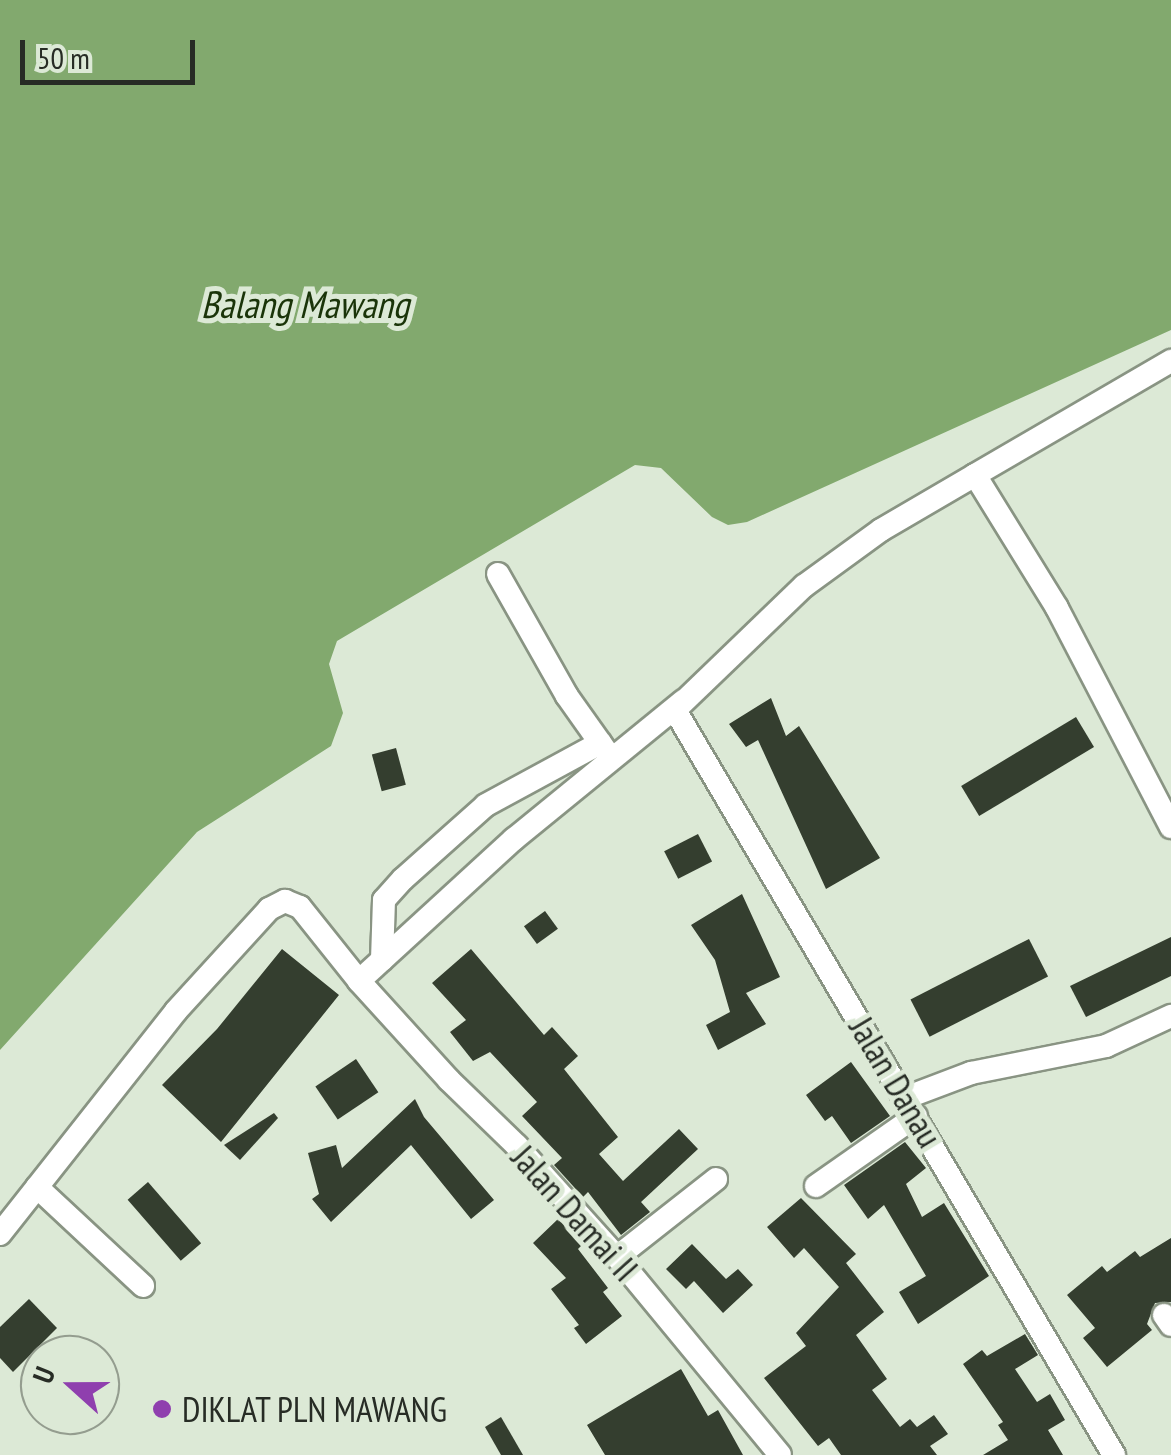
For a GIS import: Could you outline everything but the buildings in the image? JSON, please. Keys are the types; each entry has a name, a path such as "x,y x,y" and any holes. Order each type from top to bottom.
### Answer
{"street":[{"path":"382,960 384,900 486,805 605,750 682,702 804,586 880,530 1171,361"},
{"path":"975,475 1056,608 1171,827"},
{"path":"502,582 567,696 605,750"},
{"name":"Jalan Danau","path":"682,702 911,1107 1054,1349 1104,1452"},
{"path":"359,981 605,750"},
{"name":"Jalan Damai II","path":"37,1187 176,1011 270,909 284,901 300,907 359,981 617,1257 771,1452"},
{"path":"816,1186 911,1107 971,1073 1106,1046 1171,1016"},
{"path":"617,1257 716,1179"},
{"path":"0,1234 37,1187 143,1286"}],"water":[{"name":"Balang Mawang","path":"0,0 1171,0 1171,330 747,522 728,525 712,517 661,468 635,465 337,641 329,664 343,713 331,746 197,832 0,1050"}],"place":[{"name":"DIKLAT PLN MAWANG","path":"162,1409"}]}
